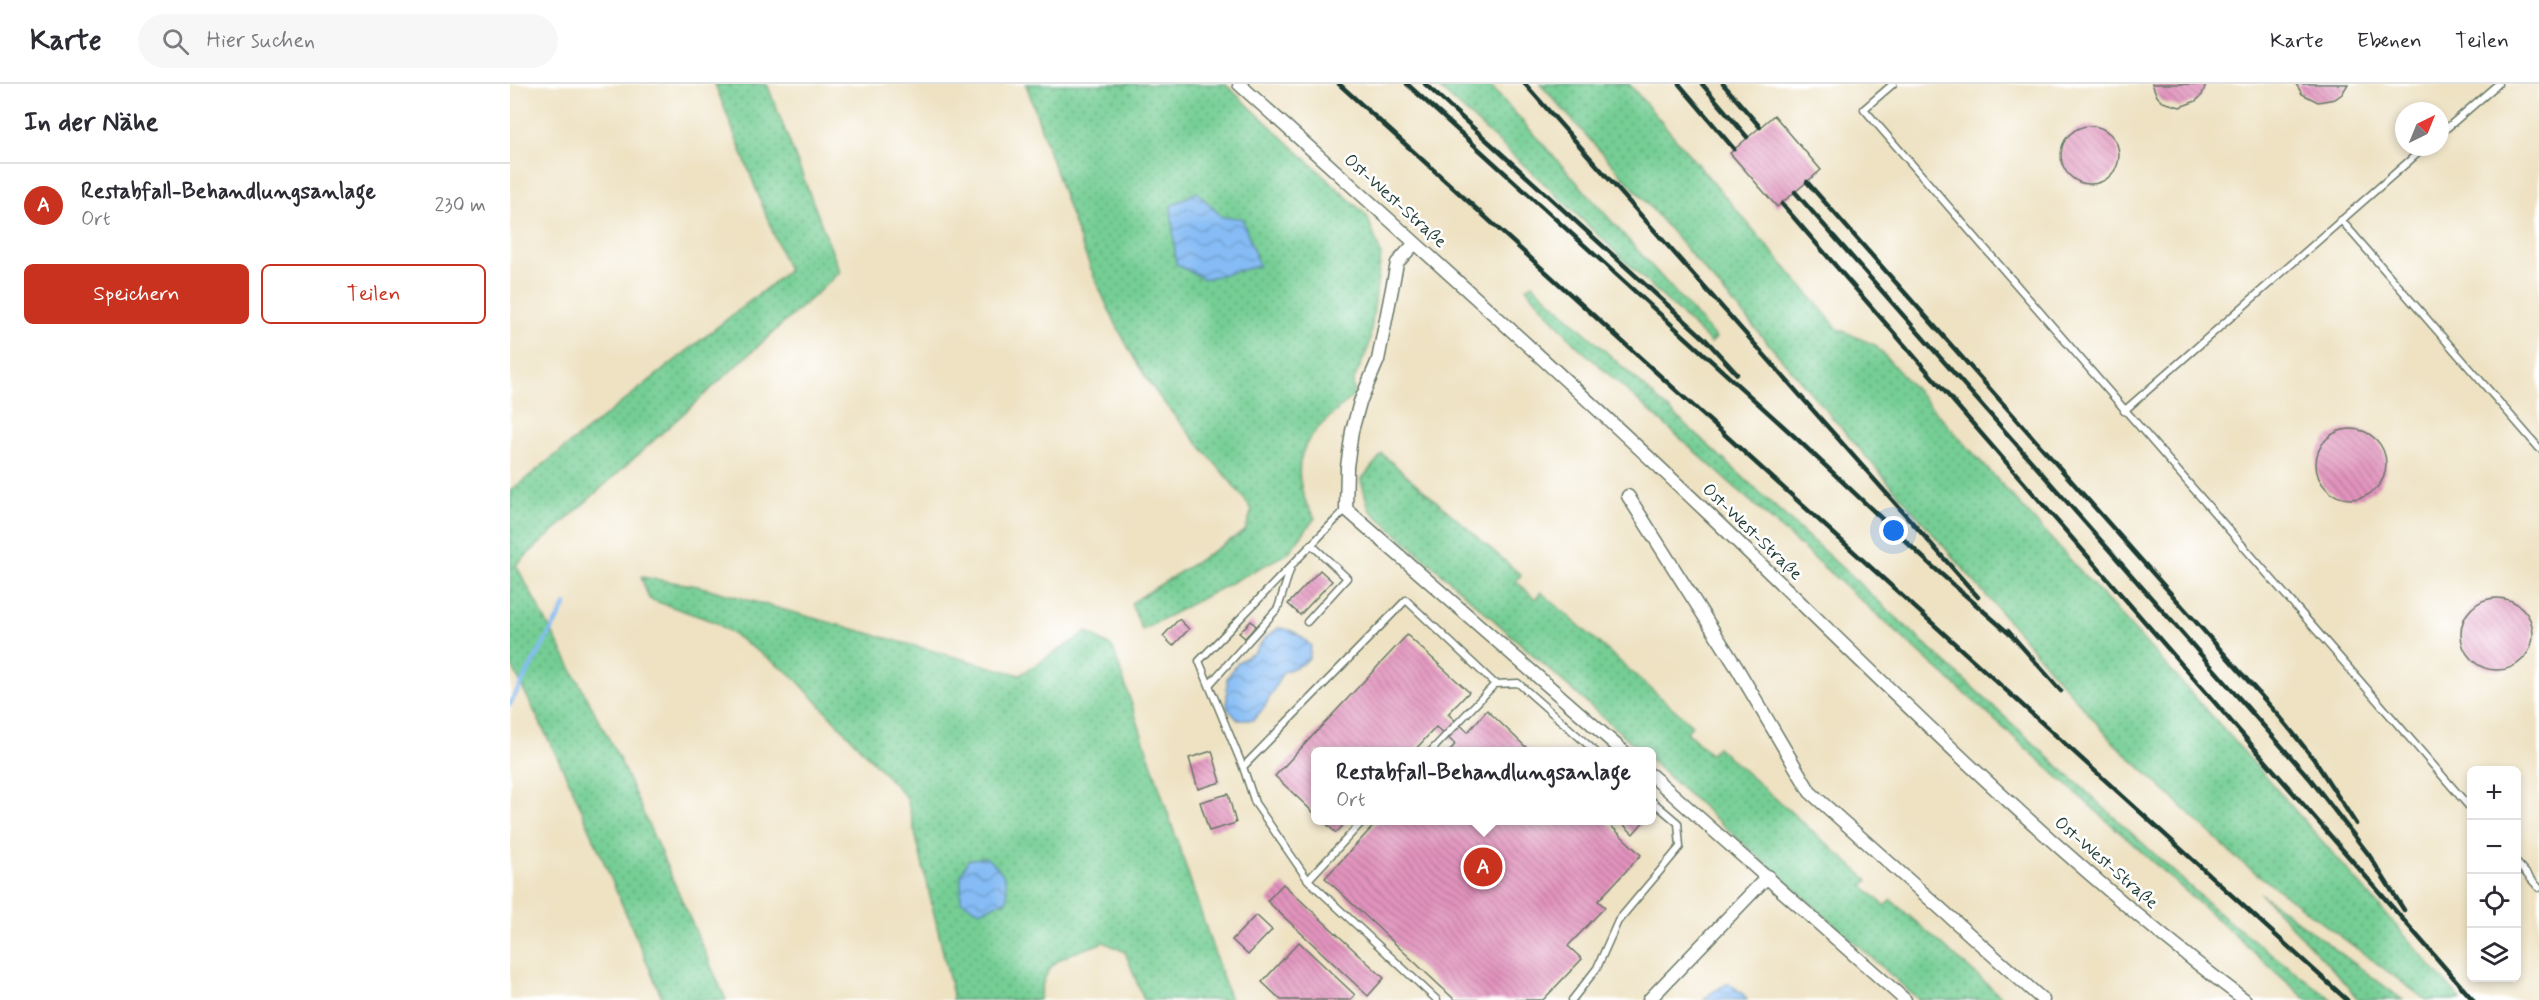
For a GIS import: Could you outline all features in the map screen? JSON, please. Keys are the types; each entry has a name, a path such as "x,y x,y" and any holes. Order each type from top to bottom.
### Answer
{"street":[{"name":"Ost-West-Straße","path":"1239,84 1663,471 1997,791 2149,926 2245,1000"},
{"path":"1415,243 1397,263 1378,360 1360,402 1352,431 1347,467 1346,510 1618,747"},
{"path":"1629,496 1737,668 1810,792 2043,1000"},
{"path":"1656,779 1768,876 1905,1000"},
{"path":"1649,1000 1768,876"}],"lane":[{"path":"1893,84 1864,109 2467,804"},
{"path":"2449,126 2498,84"},
{"path":"2124,411 2415,156"},
{"path":"2341,220 2539,448"},
{"path":"1346,510 1199,661 1243,767 1255,803 1308,880 1437,1000"},
{"path":"1307,622 1347,578 1312,545"},
{"path":"1209,685 1278,608 1292,566"},
{"path":"1243,767 1406,600 1495,684"},
{"path":"1435,747 1495,684 1518,683 1590,747"},
{"path":"1572,1000 1596,968 1618,921 1680,847 1678,823 1656,804"},
{"path":"1308,880 1359,825"},
{"path":"2521,867 2539,888"}],"green space":[{"path":"715,84 767,84 840,272 516,565 618,756 726,1000 663,1000 571,785 510,662 510,491 788,271"},
{"path":"1026,84 1225,84 1367,216 1381,254 1369,346 1353,382 1354,395 1314,432 1301,458 1299,468 1302,489 1315,518 1288,553 1142,630 1131,603 1245,531 1252,510 1164,402 1137,363 1119,330 1088,262"},
{"path":"1435,84 1489,84 1716,338 1711,343 1550,189"},
{"path":"1540,84 1629,84 1838,329 1875,345 2222,727 2461,1000 2426,1000 2241,862 2113,742 1638,193"},
{"path":"1532,284 2222,916 2332,1000 2307,1000 1575,344 1526,288"},
{"path":"1382,454 1521,575 1516,581 1535,599 1541,592 1692,725 1687,732 1710,754 1717,747 1868,880 1863,886 1885,906 1891,900 2005,1000 1919,1000 1656,765 1656,747 1637,747 1369,509 1361,480"},
{"path":"641,577 698,586 1020,675 1087,632 1113,648 1230,1000 1144,1000 1125,952 1104,942 1060,959 1053,965 1042,985 1039,1000 952,1000 953,995 907,798 792,675 715,622 649,599"},
{"path":"2260,893 2403,1000 2359,1000"}],"water":[{"path":"1197,192 1222,217 1242,218 1259,266 1204,279 1176,264 1171,206"},
{"path":"1278,628 1293,631 1307,642 1311,646 1309,658 1303,664 1283,672 1264,708 1253,720 1238,720 1227,708 1227,678 1238,662 1255,652 1264,639"},
{"path":"985,857 1003,875 1007,885 1007,900 980,911 961,901 961,875 968,860"},
{"path":"1729,983 1747,1000 1704,1000 1712,992"}],"building":[{"path":"2152,84 2206,84 2202,95 2196,101 2180,107 2163,102 2157,96"},
{"path":"2296,84 2348,84 2342,94 2335,99 2318,102 2302,94"},
{"path":"1774,115 1821,170 1777,207 1730,153"},
{"path":"2090,126 2101,128 2114,139 2119,155 2117,166 2106,179 2090,184 2079,182 2066,171 2061,155 2063,144 2074,131"},
{"path":"2344,429 2358,429 2371,435 2380,444 2386,457 2386,471 2376,489 2358,499 2344,499 2331,493 2322,484 2316,471 2316,457 2322,444 2331,435"},
{"path":"1320,570 1332,581 1300,615 1288,604"},
{"path":"2497,598 2517,604 2527,614 2533,634 2527,654 2517,664 2497,670 2477,664 2467,654 2461,634 2467,614 2477,604"},
{"path":"1179,619 1189,629 1173,646 1163,636"},
{"path":"1251,621 1256,626 1245,638 1239,633"},
{"path":"1407,635 1469,692 1448,714 1468,732 1487,710 1526,747 1453,747 1455,744 1436,727 1418,747 1311,747 1311,810 1275,776"},
{"path":"1212,751 1221,782 1198,789 1189,758"},
{"path":"1228,794 1236,823 1209,831 1200,802"},
{"path":"1327,825 1343,825 1336,833"},
{"path":"1374,825 1610,825 1641,855 1598,901 1605,907 1568,946 1582,959 1543,1000 1455,1000 1325,878"},
{"path":"1624,825 1641,825 1633,834"},
{"path":"1283,884 1384,978 1368,996 1267,901"},
{"path":"1256,915 1272,930 1248,955 1232,940"},
{"path":"1299,942 1355,995 1350,1000 1281,1000 1262,982"}],"waterway":[{"path":"510,704 566,604"}],"railway":[{"path":"1339,84 2347,1000"},
{"path":"1407,84 1795,437 1932,566 2013,637"},
{"path":"1425,84 1705,339 1737,374"},
{"path":"1525,84 1978,597"},
{"path":"1679,84 1734,149"},
{"path":"1702,84 1747,137"},
{"path":"1723,84 1760,127"},
{"path":"1807,182 2280,717 2313,758 2356,824"},
{"path":"1795,192 2311,780 2369,855 2404,910"},
{"path":"1782,204 2473,1000"},
{"path":"2008,631 2061,691"}],"place":[{"name":"Restabfall-Behandlungsanlage","path":"1483,867"}]}
